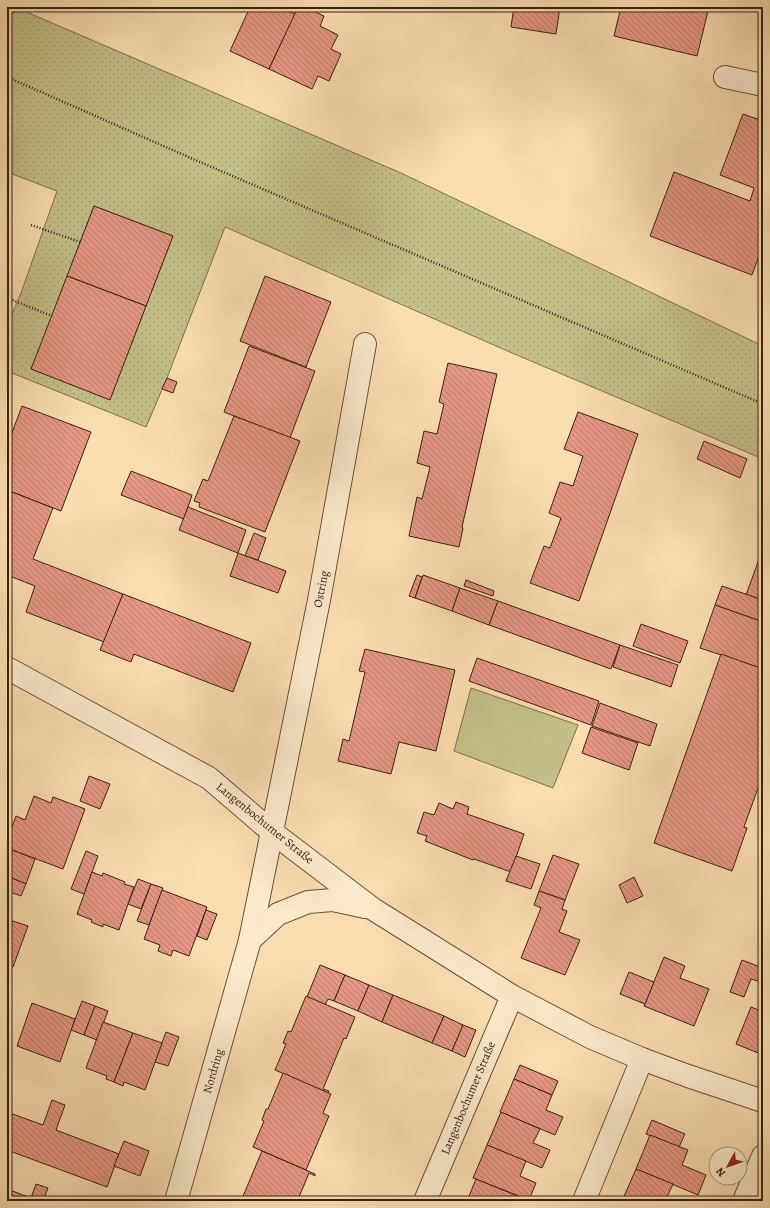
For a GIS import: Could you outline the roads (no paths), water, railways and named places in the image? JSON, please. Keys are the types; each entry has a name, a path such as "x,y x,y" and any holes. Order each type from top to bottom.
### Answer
{"street":[{"path":"725,77 763,85"},
{"name":"Ostring","path":"272,832 319,600 366,344"},
{"name":"Langenbochumer Straße","path":"7,668 209,778 272,832 373,909 512,996 590,1037 642,1059 763,1101"},
{"name":"Nordring","path":"176,1201 250,940 272,832"},
{"path":"250,940 278,914 308,902 333,900 373,909"},
{"name":"Langenbochumer Straße","path":"425,1201 512,996"},
{"path":"584,1201 642,1059"},
{"path":"744,1201 763,1156"}]}
